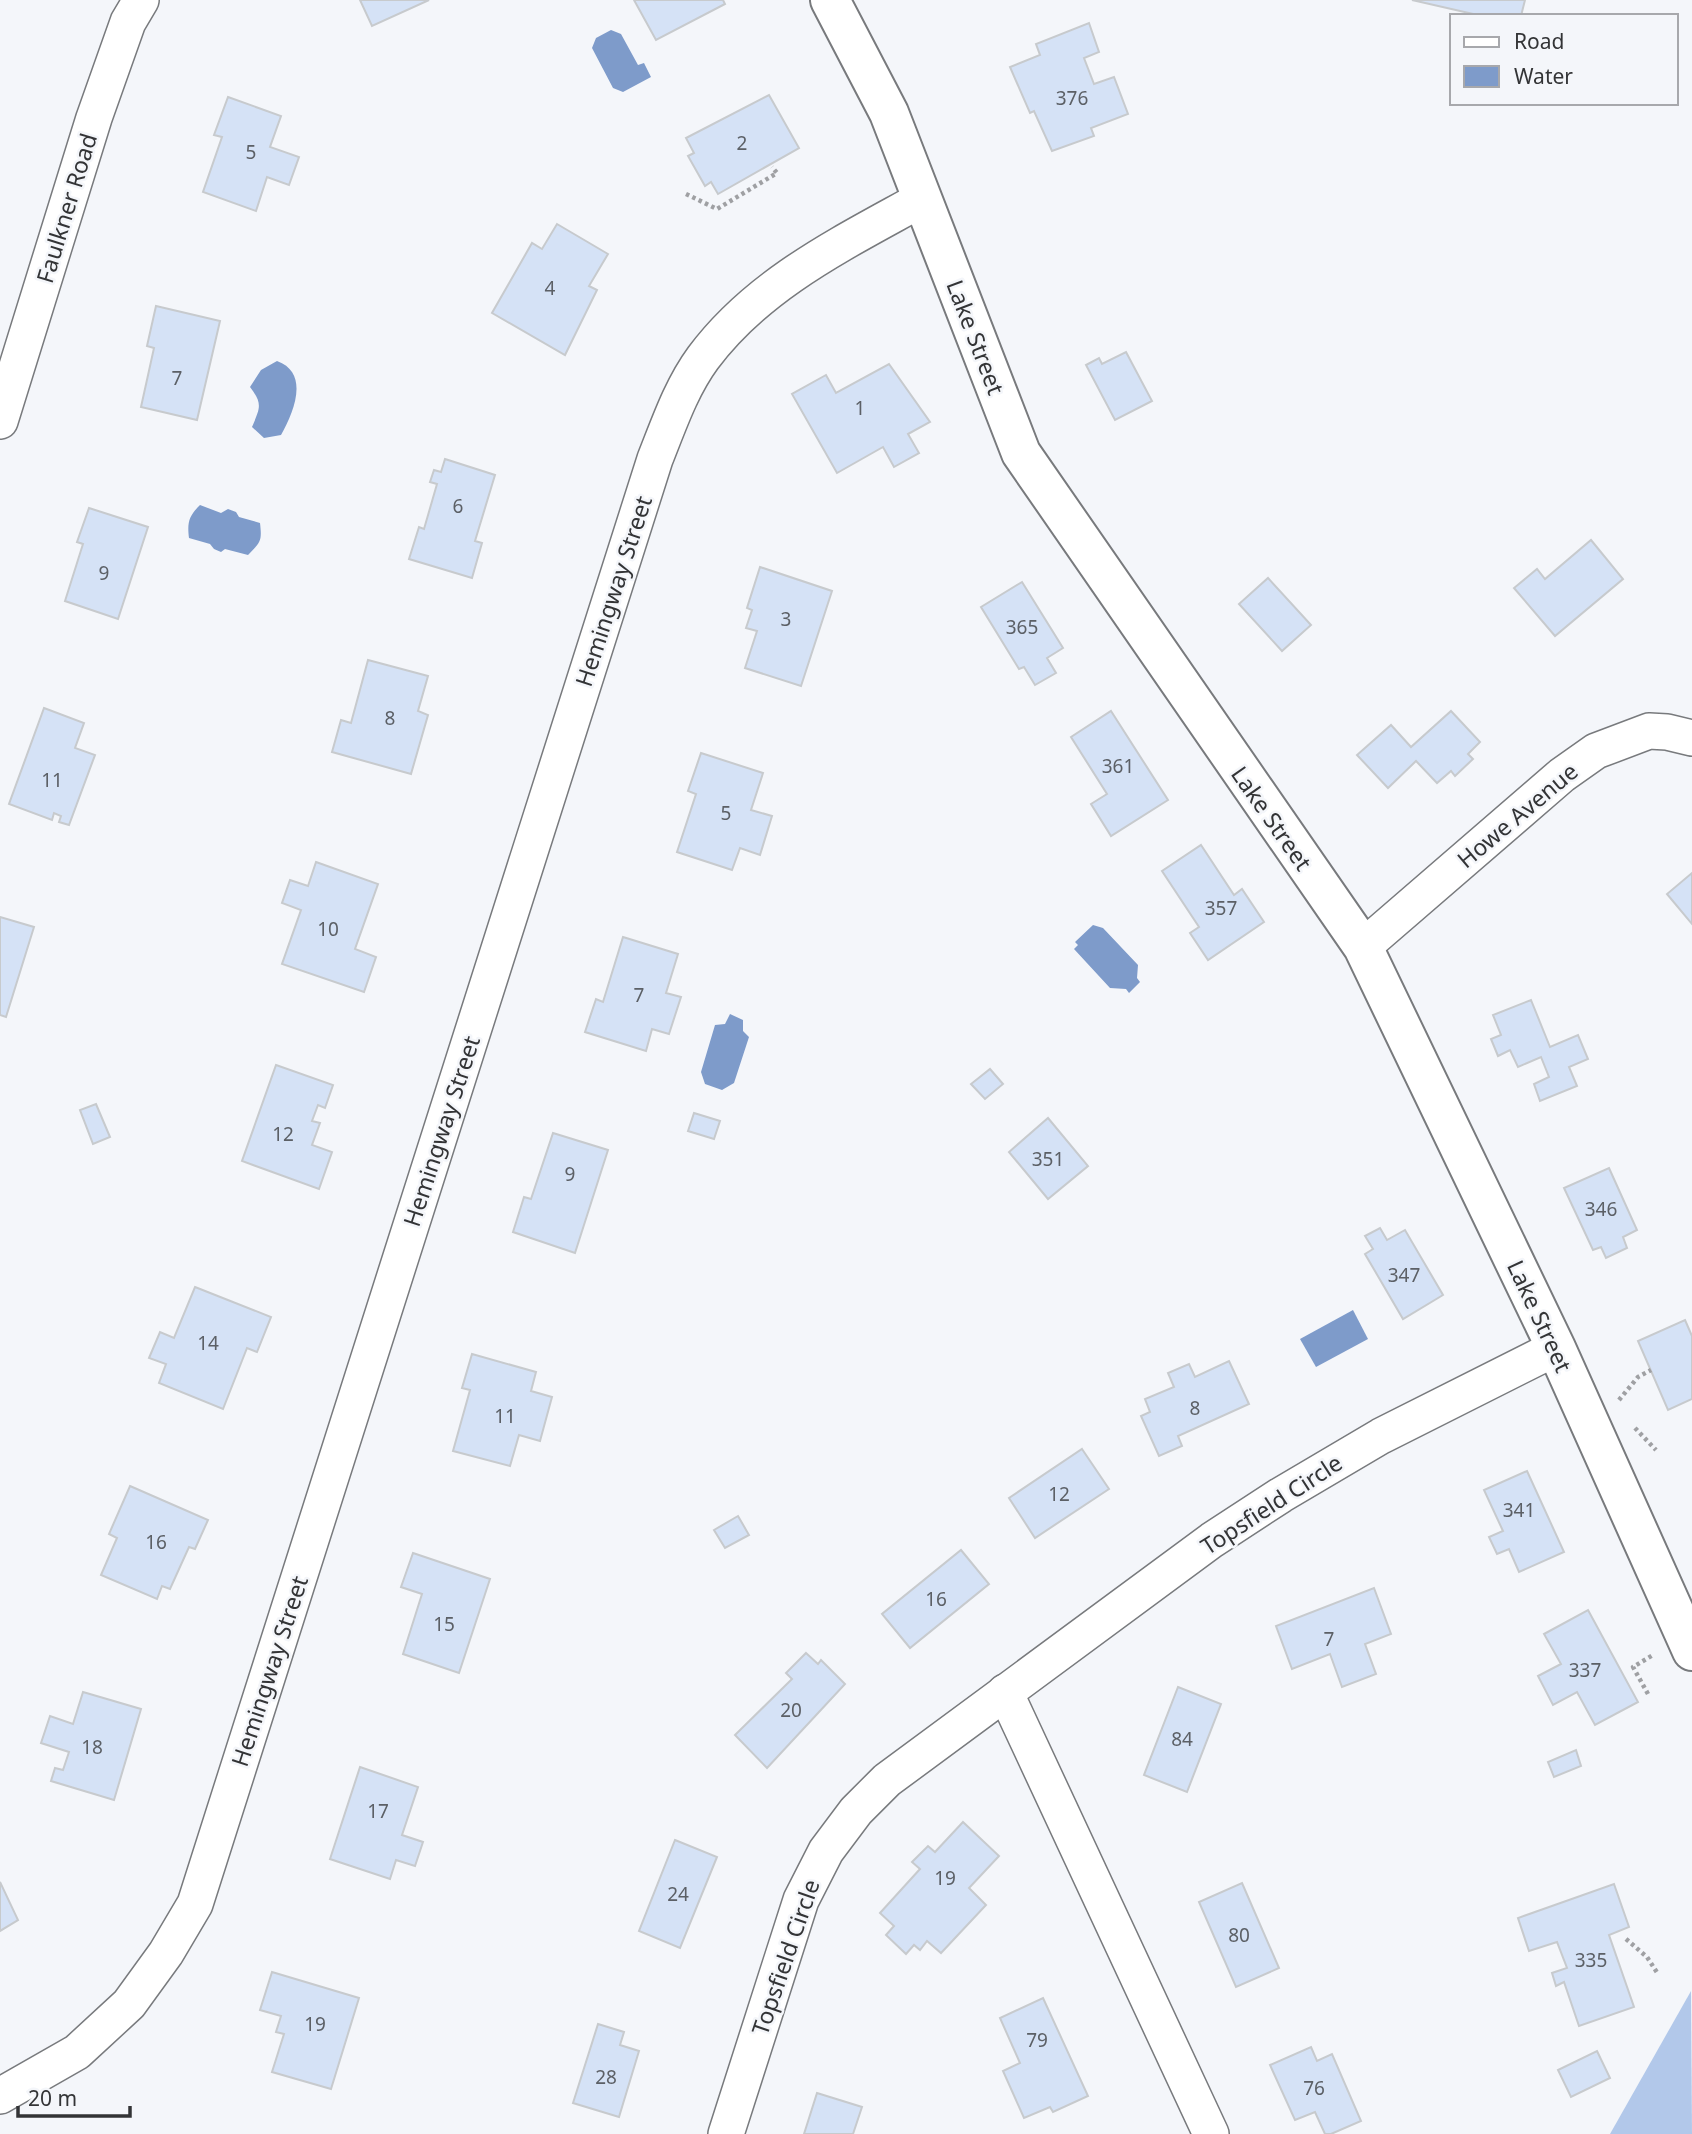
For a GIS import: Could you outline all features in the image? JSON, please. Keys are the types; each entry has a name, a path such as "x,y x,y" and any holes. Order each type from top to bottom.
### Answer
{"main road":[{"name":"Lake Street","path":"830,0 889,113 1021,453 1363,947 1556,1348 1692,1651"}],"street":[{"name":"Faulkner Road","path":"3,399 94,118 128,22 141,0"},
{"name":"Hemingway Street","path":"0,2096 77,2052 129,2004 166,1953 195,1904 643,498 677,404 703,358 741,316 780,281 822,254 922,199"},
{"name":"Howe Avenue","path":"1363,947 1584,758 1649,731 1692,738"},
{"name":"Topsfield Circle","path":"726,2134 801,1900 826,1851 856,1811 887,1780 1212,1540 1281,1495 1381,1436 1556,1348"},
{"path":"1005,1692 1211,2134"}],"path":[{"path":"686,194 717,209 777,173 772,167"},
{"path":"1618,1407 1628,1388 1638,1377 1651,1370"},
{"path":"1626,1939 1647,1957 1658,1974"}],"shaded area":[{"path":"1691,1991 1692,2134 1610,2134"}],"water":[{"path":"611,30 621,34 638,65 644,63 651,77 623,92 613,88 592,48 596,38"},
{"path":"277,361 293,374 296,394 281,435 264,438 252,427 259,406 250,387 261,370"},
{"path":"200,505 221,513 228,509 236,512 239,517 260,523 261,538 258,544 248,555 225,549 221,552 210,544 189,538 190,520"},
{"path":"1093,925 1103,928 1138,965 1137,978 1140,982 1129,993 1126,989 1110,988 1074,949 1078,945 1075,942"},
{"path":"730,1014 743,1020 743,1031 749,1037 734,1083 722,1090 705,1084 701,1072 715,1025 725,1024"},
{"path":"1353,1310 1368,1339 1316,1367 1300,1339"}],"building":[{"path":"360,0 429,0 372,26"},
{"path":"634,0 723,0 725,4 656,40"},
{"path":"1412,0 1525,0 1522,14 1473,14"},
{"path":"1089,23 1099,52 1084,58 1094,84 1114,77 1128,114 1091,128 1094,136 1052,151 1034,111 1030,113 1010,67 1040,55 1036,44"},
{"path":"769,95 799,148 718,194 711,182 705,186 688,156 694,153 686,138"},
{"path":"228,97 281,116 270,147 299,157 289,185 267,177 256,211 203,192 222,137 214,135"},
{"path":"557,224 608,254 589,286 597,290 565,355 492,313 532,243 542,249"},
{"path":"156,306 220,321 197,420 141,407 154,348 147,346"},
{"path":"1126,352 1152,401 1115,420 1086,365 1099,358 1102,364"},
{"path":"889,364 930,422 908,434 919,453 894,467 883,447 837,473 792,394 826,375 836,393"},
{"path":"445,459 495,475 475,541 482,543 472,578 409,559 419,527 424,529 437,484 430,482 434,470 441,472"},
{"path":"89,508 148,527 118,619 65,601 83,544 77,542"},
{"path":"1591,540 1623,579 1555,636 1514,588 1537,569 1545,579"},
{"path":"760,567 832,591 801,686 745,668 757,631 746,628 752,610 747,608"},
{"path":"1268,578 1311,625 1282,651 1239,604"},
{"path":"1022,582 1063,648 1047,658 1056,673 1035,685 1024,667 1019,669 981,607"},
{"path":"368,660 428,676 418,711 428,715 411,774 332,752 341,720 351,723"},
{"path":"44,708 84,723 75,748 95,755 69,825 59,822 61,816 54,813 52,820 9,804"},
{"path":"1111,711 1168,800 1111,836 1091,804 1107,794 1071,737"},
{"path":"1451,711 1480,742 1468,754 1473,759 1455,776 1451,771 1437,783 1416,761 1388,788 1357,755 1391,725 1411,747"},
{"path":"701,753 763,773 751,810 772,816 760,855 740,848 732,870 677,852 696,794 688,791"},
{"path":"1201,845 1234,895 1242,889 1264,922 1208,960 1190,933 1199,927 1162,871"},
{"path":"316,862 378,884 355,949 376,957 364,992 282,964 301,910 282,903 290,880 308,886"},
{"path":"1692,873 1692,924 1667,894"},
{"path":"0,917 34,927 6,1017 0,1015"},
{"path":"623,937 678,954 666,993 681,997 669,1034 652,1029 646,1051 585,1032 596,999 603,1002"},
{"path":"1531,1000 1550,1047 1578,1035 1588,1059 1569,1067 1577,1086 1540,1101 1534,1084 1549,1077 1541,1057 1518,1067 1510,1050 1498,1056 1491,1039 1501,1035 1493,1015"},
{"path":"276,1065 333,1085 325,1108 318,1105 312,1121 320,1123 312,1145 332,1152 319,1189 242,1161"},
{"path":"990,1069 1003,1084 985,1099 971,1084"},
{"path":"96,1104 110,1137 93,1144 80,1110"},
{"path":"694,1113 720,1121 714,1139 688,1131"},
{"path":"1048,1118 1088,1166 1048,1199 1009,1152"},
{"path":"553,1133 608,1150 575,1253 513,1232 524,1197 531,1199"},
{"path":"1609,1168 1637,1230 1623,1237 1627,1248 1606,1258 1601,1247 1593,1250 1564,1188"},
{"path":"1380,1228 1387,1240 1405,1230 1443,1295 1403,1319 1365,1254 1373,1249 1365,1236"},
{"path":"195,1287 271,1317 257,1352 247,1348 223,1409 159,1383 166,1364 149,1358 160,1332 174,1338"},
{"path":"1685,1320 1692,1336 1692,1399 1668,1410 1638,1341"},
{"path":"472,1354 536,1372 531,1391 552,1397 540,1441 519,1435 510,1466 453,1451 470,1390 462,1388"},
{"path":"1229,1361 1249,1404 1178,1436 1182,1446 1159,1456 1141,1416 1150,1412 1145,1399 1174,1387 1168,1373 1189,1364 1195,1377"},
{"path":"1082,1449 1109,1489 1035,1538 1009,1498"},
{"path":"1527,1471 1564,1552 1519,1572 1509,1549 1497,1554 1489,1537 1503,1531 1484,1490"},
{"path":"130,1486 208,1520 195,1549 189,1547 170,1589 162,1586 157,1599 101,1575 117,1538 109,1534"},
{"path":"738,1516 749,1535 725,1548 714,1530"},
{"path":"961,1550 989,1584 910,1648 882,1614"},
{"path":"413,1553 490,1579 459,1673 403,1654 422,1594 401,1587"},
{"path":"1374,1588 1391,1634 1365,1644 1376,1674 1342,1687 1330,1654 1292,1669 1276,1626"},
{"path":"1588,1610 1638,1702 1595,1725 1577,1692 1553,1705 1538,1676 1561,1664 1544,1634"},
{"path":"806,1653 818,1664 821,1660 845,1684 767,1768 735,1735 792,1679 786,1673"},
{"path":"1178,1687 1221,1704 1187,1792 1144,1775"},
{"path":"83,1692 141,1709 114,1800 51,1781 55,1768 63,1770 69,1752 41,1743 50,1716 73,1724"},
{"path":"1576,1750 1581,1766 1554,1777 1548,1762"},
{"path":"360,1767 418,1787 402,1835 423,1842 415,1866 396,1860 390,1879 330,1859"},
{"path":"963,1822 999,1856 969,1888 986,1905 941,1953 927,1941 920,1950 914,1945 906,1954 886,1935 894,1926 880,1913 920,1869 912,1862 928,1846 935,1852"},
{"path":"675,1840 717,1857 680,1948 639,1931"},
{"path":"0,1882 18,1920 0,1931"},
{"path":"1242,1883 1279,1968 1236,1987 1199,1902"},
{"path":"1614,1884 1629,1927 1609,1935 1634,2007 1579,2026 1564,1982 1556,1986 1552,1973 1567,1968 1557,1942 1529,1951 1518,1918"},
{"path":"272,1972 359,1998 331,2089 272,2072 284,2034 276,2032 281,2016 260,2010"},
{"path":"1043,1998 1088,2096 1053,2112 1050,2107 1024,2118 1003,2071 1020,2063 1000,2018"},
{"path":"598,2024 624,2032 620,2045 639,2051 619,2117 573,2103"},
{"path":"1311,2047 1317,2061 1332,2054 1361,2121 1325,2134 1315,2112 1295,2120 1270,2065"},
{"path":"1597,2051 1610,2078 1571,2097 1558,2070"},
{"path":"817,2093 862,2107 853,2134 804,2134"}]}
